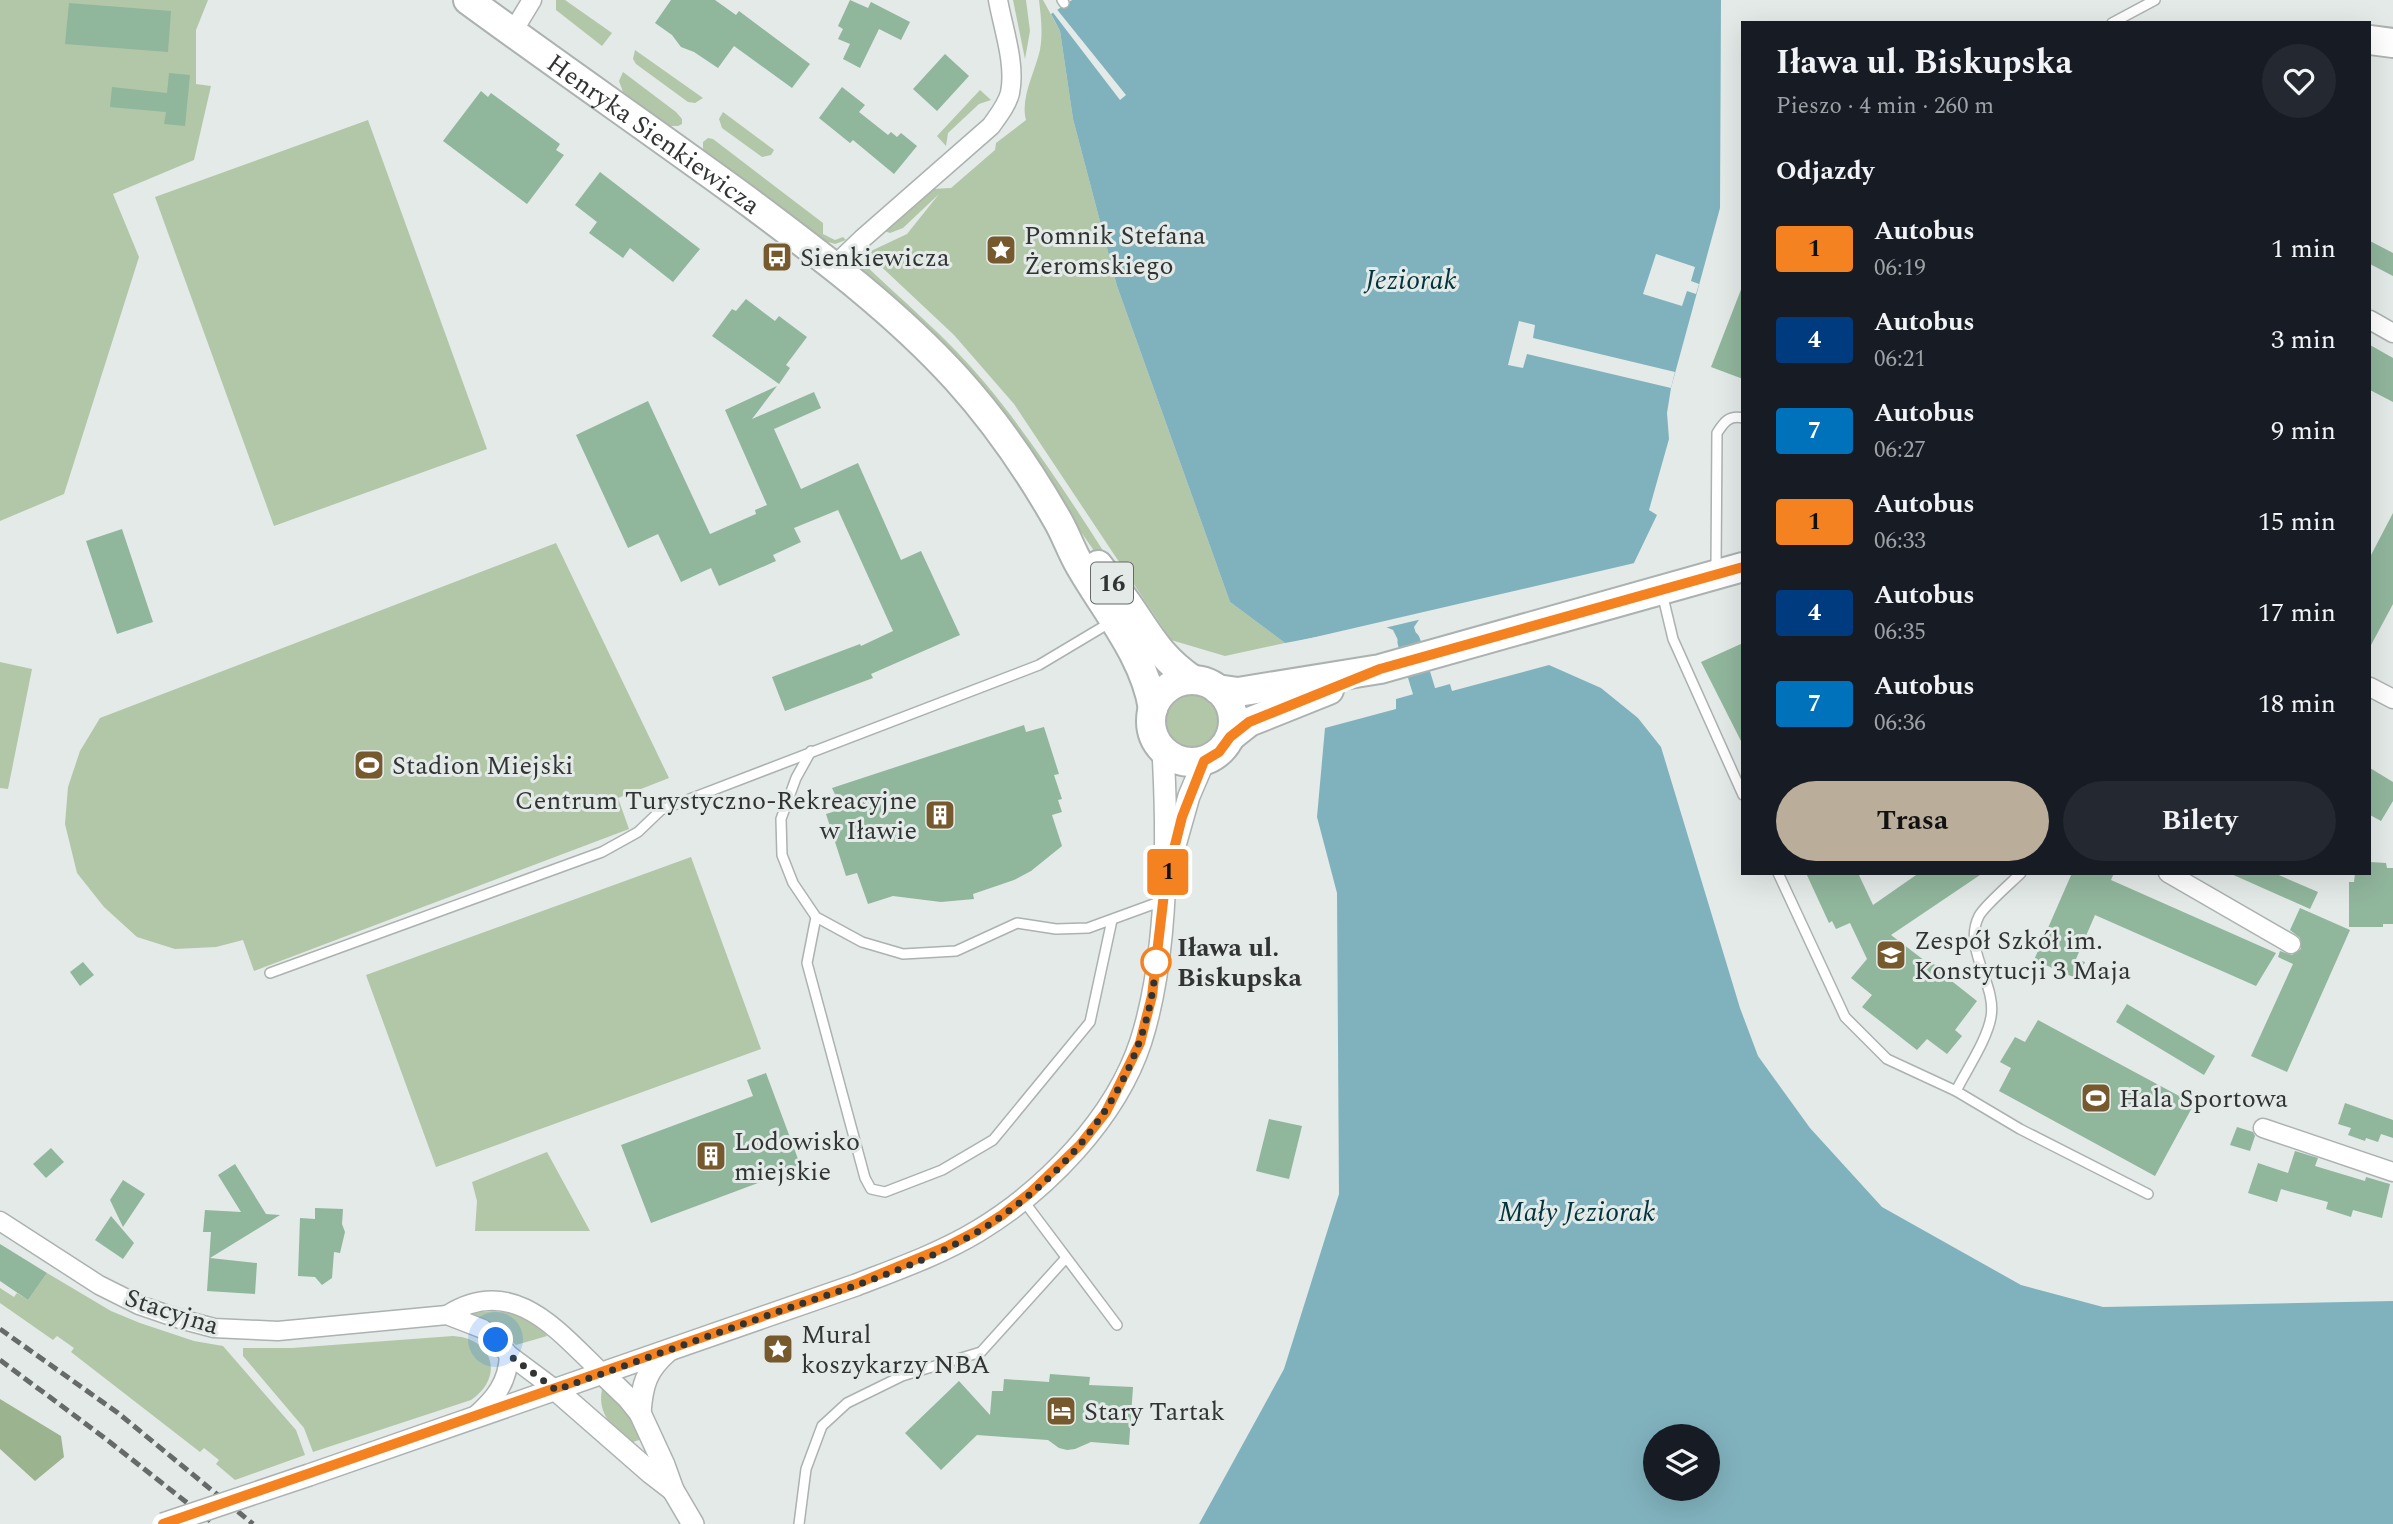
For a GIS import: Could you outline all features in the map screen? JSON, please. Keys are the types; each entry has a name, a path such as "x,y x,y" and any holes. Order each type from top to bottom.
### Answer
{"main road":[{"name":"Henryka Sienkiewicza","path":"468,0 680,151 834,266 898,320 958,381 1009,445 1058,521 1078,562 1149,686 1153,709"},
{"path":"2371,40 2393,43"},
{"name":"Henryka Sienkiewicza","path":"1058,521 1089,554 1158,651 1174,667 1205,685"},
{"path":"1153,709 1167,688 1175,684 1205,685 1238,692 1380,669 1741,568"},
{"path":"1163,751 1187,762 1204,761 1219,752 1230,737 1249,722 1380,669"},
{"name":"16","path":"1205,685 1229,703 1233,720 1230,737"},
{"name":"16","path":"1153,709 1153,736 1163,751"}],"street":[{"path":"512,33 532,0"},
{"path":"834,266 991,126 999,115 1010,92 1011,78 998,0"},
{"path":"2371,321 2393,333"},
{"path":"2371,688 2393,699"},
{"path":"1163,751 1164,893"},
{"path":"163,1524 856,1284 919,1259 977,1231 1022,1199 1080,1145 1106,1112 1140,1043 1152,996 1164,893 1182,817 1204,761"},
{"path":"2171,875 2291,944"},
{"path":"2263,1128 2393,1172"},
{"name":"Stacyjna","path":"0,1221 99,1285 170,1315 214,1328 278,1331 447,1315 463,1305 479,1301 513,1303 530,1309 546,1321 601,1373"},
{"name":"Stacyjna","path":"447,1315 483,1329 509,1355 556,1390"},
{"path":"640,1413 641,1395 647,1376 653,1364 669,1350"},
{"path":"471,1419 498,1393 506,1374 509,1355"},
{"path":"601,1373 640,1413 673,1490 693,1524"},
{"path":"556,1390 673,1490"}],"lane":[{"path":"2116,21 2155,0"},
{"path":"1716,575 1717,433 1725,421 1741,418"},
{"path":"1662,591 1673,639 1741,791"},
{"path":"270,973 602,852 638,832 661,810 1039,665 1113,621"},
{"path":"811,751 796,778 781,819 782,855 793,883 816,917 862,942 903,954 956,951 1017,923 1056,929 1088,928 1117,918 1164,893"},
{"path":"1779,875 1845,1017 1887,1059 1956,1091 2020,1129 2148,1194"},
{"path":"1956,1091 1992,1015 1991,992 1977,955 1979,916 2019,875"},
{"path":"816,917 807,963 865,1178 871,1189 885,1192 942,1170 993,1140 1090,1022 1117,918"},
{"path":"1022,1199 1117,1325"},
{"path":"799,1524 806,1469 822,1426 847,1403 902,1376 981,1352 1065,1259"}],"green space":[{"path":"0,0 208,0 196,30 196,84 211,86 194,160 113,194 139,257 64,494 0,521"},
{"path":"556,0 565,0 612,33 602,46 556,10"},
{"path":"1013,0 1026,0 1030,31 1025,59"},
{"path":"1039,0 1043,0 1060,31 1073,119 1117,286 1230,602 1285,643 1225,656 1171,640 1014,404 954,335 871,257 871,251 907,234 939,194 903,228 890,233 884,231 931,189 951,188 995,150 996,143 1026,120 1026,94 1041,44"},
{"path":"635,50 703,98 695,103 688,102 636,64 633,59"},
{"path":"623,72 676,112 682,119 682,124 669,126 623,92 619,81"},
{"path":"980,90 991,100 979,104 948,133 946,146 937,136"},
{"path":"723,112 774,150 771,155 762,157 722,128 719,119"},
{"path":"368,120 487,449 274,526 155,197"},
{"path":"708,138 713,139 823,223 823,234 835,240 843,237 846,240 835,244 818,239 816,234 703,152 703,142"},
{"path":"859,259 940,334 985,383 1043,460 1131,594 1106,568 1065,509 864,274"},
{"name":"Stadion Miejski","path":"556,543 669,778 618,798 629,829 254,971 243,940 216,947 175,949 137,937 104,907 77,873 65,824 68,787 80,751 100,718"},
{"path":"0,662 32,669 8,789 0,788"},
{"path":"1197,694 1207,698 1215,706 1219,721 1215,736 1207,744 1187,748 1177,744 1169,736 1165,716 1169,706 1177,698"},
{"path":"691,857 761,1049 436,1167 366,975"},
{"path":"547,1152 590,1231 475,1231 477,1201 472,1182"},
{"path":"47,1273 111,1311 194,1341 223,1346 296,1430 305,1455 235,1480 216,1464 219,1460 204,1448 200,1452 71,1352 74,1348 57,1336 53,1340 0,1303 0,1288 14,1297 17,1293 28,1300"},
{"path":"492,1311 529,1320 547,1336 516,1345 485,1321 469,1313"},
{"path":"453,1336 467,1338 477,1344 490,1360 491,1370 482,1391 471,1400 313,1452 304,1428 243,1356 243,1348 292,1348"},
{"path":"602,1389 620,1403 642,1439 630,1443 612,1426 602,1406"},
{"path":"0,1399 61,1436 64,1457 35,1481 0,1449"}],"water":[{"name":"Jeziorak","path":"1072,0 1721,0 1720,208 1671,388 1667,413 1669,439 1649,510 1657,515 1633,565 1423,614 1414,627 1418,640 1400,644 1393,630 1381,625 1285,643 1230,602 1117,286 1073,119 1060,31 1051,14"},
{"name":"Mały Jeziorak","path":"1549,665 1601,688 1638,718 1661,747 1740,1008 1758,1056 1810,1128 1882,1207 2021,1285 2103,1307 2393,1301 2393,1524 1199,1524 1284,1369 1339,1194 1337,893 1317,817 1325,728 1396,709 1396,699 1450,684 1452,691"}],"pier":[{"path":"1055,7 1126,95 1120,100 1051,10"},
{"path":"1656,254 1695,267 1691,281 1699,284 1696,294 1687,291 1682,306 1643,294"},
{"path":"1519,321 1535,325 1533,338 1675,372 1671,388 1527,354 1523,368 1508,365"},
{"path":"1639,562 1634,569 1380,629 1286,647 1281,645"}],"building":[{"path":"671,0 715,0 736,15 739,11 810,64 792,88 734,46 718,68 681,47 672,35 655,23"},
{"path":"850,0 868,8 871,2 910,22 901,40 879,29 860,68 843,59 850,44 838,39 843,29 838,26"},
{"path":"69,3 171,11 168,52 65,44"},
{"path":"945,54 969,76 937,111 913,89"},
{"path":"169,73 190,75 185,126 164,124 166,112 110,107 112,87 167,93"},
{"path":"842,87 865,105 859,112 888,135 891,132 897,137 901,133 917,146 894,174 853,140 850,143 819,118"},
{"path":"481,91 488,97 491,93 560,144 556,150 564,155 527,204 443,141"},
{"path":"600,172 700,249 673,282 630,248 623,258 589,233 597,222 575,205"},
{"path":"2371,242 2393,253 2393,276 2371,265"},
{"path":"1741,290 1741,378 1711,367"},
{"path":"746,299 775,321 779,316 807,337 786,365 790,368 779,384 712,336 732,309 736,311"},
{"path":"2371,346 2393,358 2393,402 2371,391"},
{"path":"777,386 752,419 814,392 821,408 774,429 801,489 858,463 901,560 921,551 960,635 871,674 873,678 785,711 772,677 860,644 861,646 893,631 838,510 794,528 801,542 773,555 776,561 719,586 711,568 681,582 658,534 628,548 576,435 648,401 710,534 756,514 755,510 767,505 725,410"},
{"path":"2393,513 2393,604 2371,645 2371,555"},
{"path":"122,529 153,622 117,634 86,541"},
{"path":"1741,644 1741,741 1701,662"},
{"name":"Centrum Turystyczno-Rekreacyjne w Iławie","path":"1024,725 1026,732 1044,727 1059,774 1054,775 1062,799 1058,800 1062,812 1052,815 1062,846 1031,871 973,894 974,899 941,902 893,896 868,904 857,873 846,876 826,814 842,809 832,788"},
{"path":"2371,769 2393,782 2393,801 2381,821 2371,816"},
{"path":"2371,862 2386,863 2387,868 2393,868 2393,924 2383,924 2383,927 2349,927 2349,882 2354,882 2355,875 2371,875"},
{"name":"Zespół Szkół im. Konstytucji 3 Maja","path":"1807,875 1859,875 1873,905 1916,875 1980,875 1891,935 1929,964 1930,962 1945,971 1944,975 1977,1001 1955,1030 1962,1036 1947,1054 1927,1039 1917,1050 1862,1007 1872,995 1851,978 1867,959 1850,923 1836,929 1832,921 1829,923"},
{"path":"2071,875 2113,875 2111,880 2276,953 2256,986 2095,915 2076,959 2085,962 2078,979 2034,960"},
{"path":"2234,875 2279,875 2318,892 2310,909"},
{"path":"2300,908 2350,930 2287,1072 2251,1056 2293,964 2278,957 2280,951 2292,955 2301,949 2300,938 2290,930"},
{"path":"83,962 94,975 80,986 70,972"},
{"path":"2127,1004 2215,1056 2204,1075 2116,1022"},
{"name":"Hala Sportowa","path":"2038,1020 2194,1104 2155,1176 1999,1091 2011,1068 2000,1062 2015,1037 2025,1042"},
{"name":"Lodowisko miejskie","path":"766,1073 801,1167 651,1223 621,1145 753,1096 747,1080"},
{"path":"2345,1103 2393,1120 2393,1138 2381,1134 2378,1142 2348,1135 2351,1128 2338,1124"},
{"path":"1269,1119 1302,1126 1289,1179 1256,1171"},
{"path":"2237,1127 2253,1132 2255,1136 2250,1151 2230,1145"},
{"path":"51,1148 64,1162 46,1178 33,1164"},
{"path":"2295,1151 2318,1158 2315,1166 2365,1181 2366,1177 2390,1184 2382,1218 2353,1210 2351,1217 2326,1209 2328,1202 2281,1189 2277,1202 2248,1193 2258,1163 2288,1173"},
{"path":"235,1164 266,1214 280,1215 210,1258 257,1263 255,1294 207,1291 211,1232 203,1232 205,1210 241,1212 218,1175"},
{"path":"123,1180 145,1194 123,1227 110,1200"},
{"path":"315,1208 343,1209 342,1224 345,1232 340,1253 334,1252 332,1278 322,1285 315,1277 298,1276 300,1218 315,1219"},
{"path":"111,1216 134,1243 123,1259 95,1240"},
{"path":"0,1244 47,1273 28,1300 0,1281"},
{"name":"Stary Tartak","path":"1050,1374 1090,1377 1089,1385 1133,1387 1129,1445 1091,1442 1067,1450 1048,1440 977,1435 941,1470 905,1433 959,1381 990,1415 992,1391 1003,1391 1004,1379 1049,1382"}],"waterway":[{"path":"1409,642 1424,691"}],"railway":[{"path":"0,1329 118,1413 253,1524"},
{"path":"0,1360 214,1524"}],"bus line":[{"name":"1","path":"163,1524 856,1284 909,1264 977,1231 1030,1193 1080,1145 1106,1112 1123,1081 1140,1043 1152,996 1165,885 1182,817 1204,761 1219,752 1230,737 1249,722 1380,669 1741,568"}],"place":[{"name":"Pomnik Stefana Żeromskiego","path":"1001,250"},
{"name":"Sienkiewicza","path":"777,257"},
{"name":"Stadion Miejski","path":"369,765"},
{"name":"Centrum Turystyczno-Rekreacyjne w Iławie","path":"940,815"},
{"name":"Zespół Szkół im. Konstytucji 3 Maja","path":"1891,955"},
{"name":"Iława ul. Biskupska","path":"1156,962"},
{"name":"Hala Sportowa","path":"2096,1098"},
{"name":"Lodowisko miejskie","path":"711,1156"},
{"name":"Mural koszykarzy NBA","path":"778,1349"},
{"name":"Stary Tartak","path":"1061,1411"}],"route":[{"path":"496,1340 509,1355 556,1390 909,1264 977,1231 1030,1193 1080,1145 1106,1112 1140,1043 1152,996 1156,962"}]}
